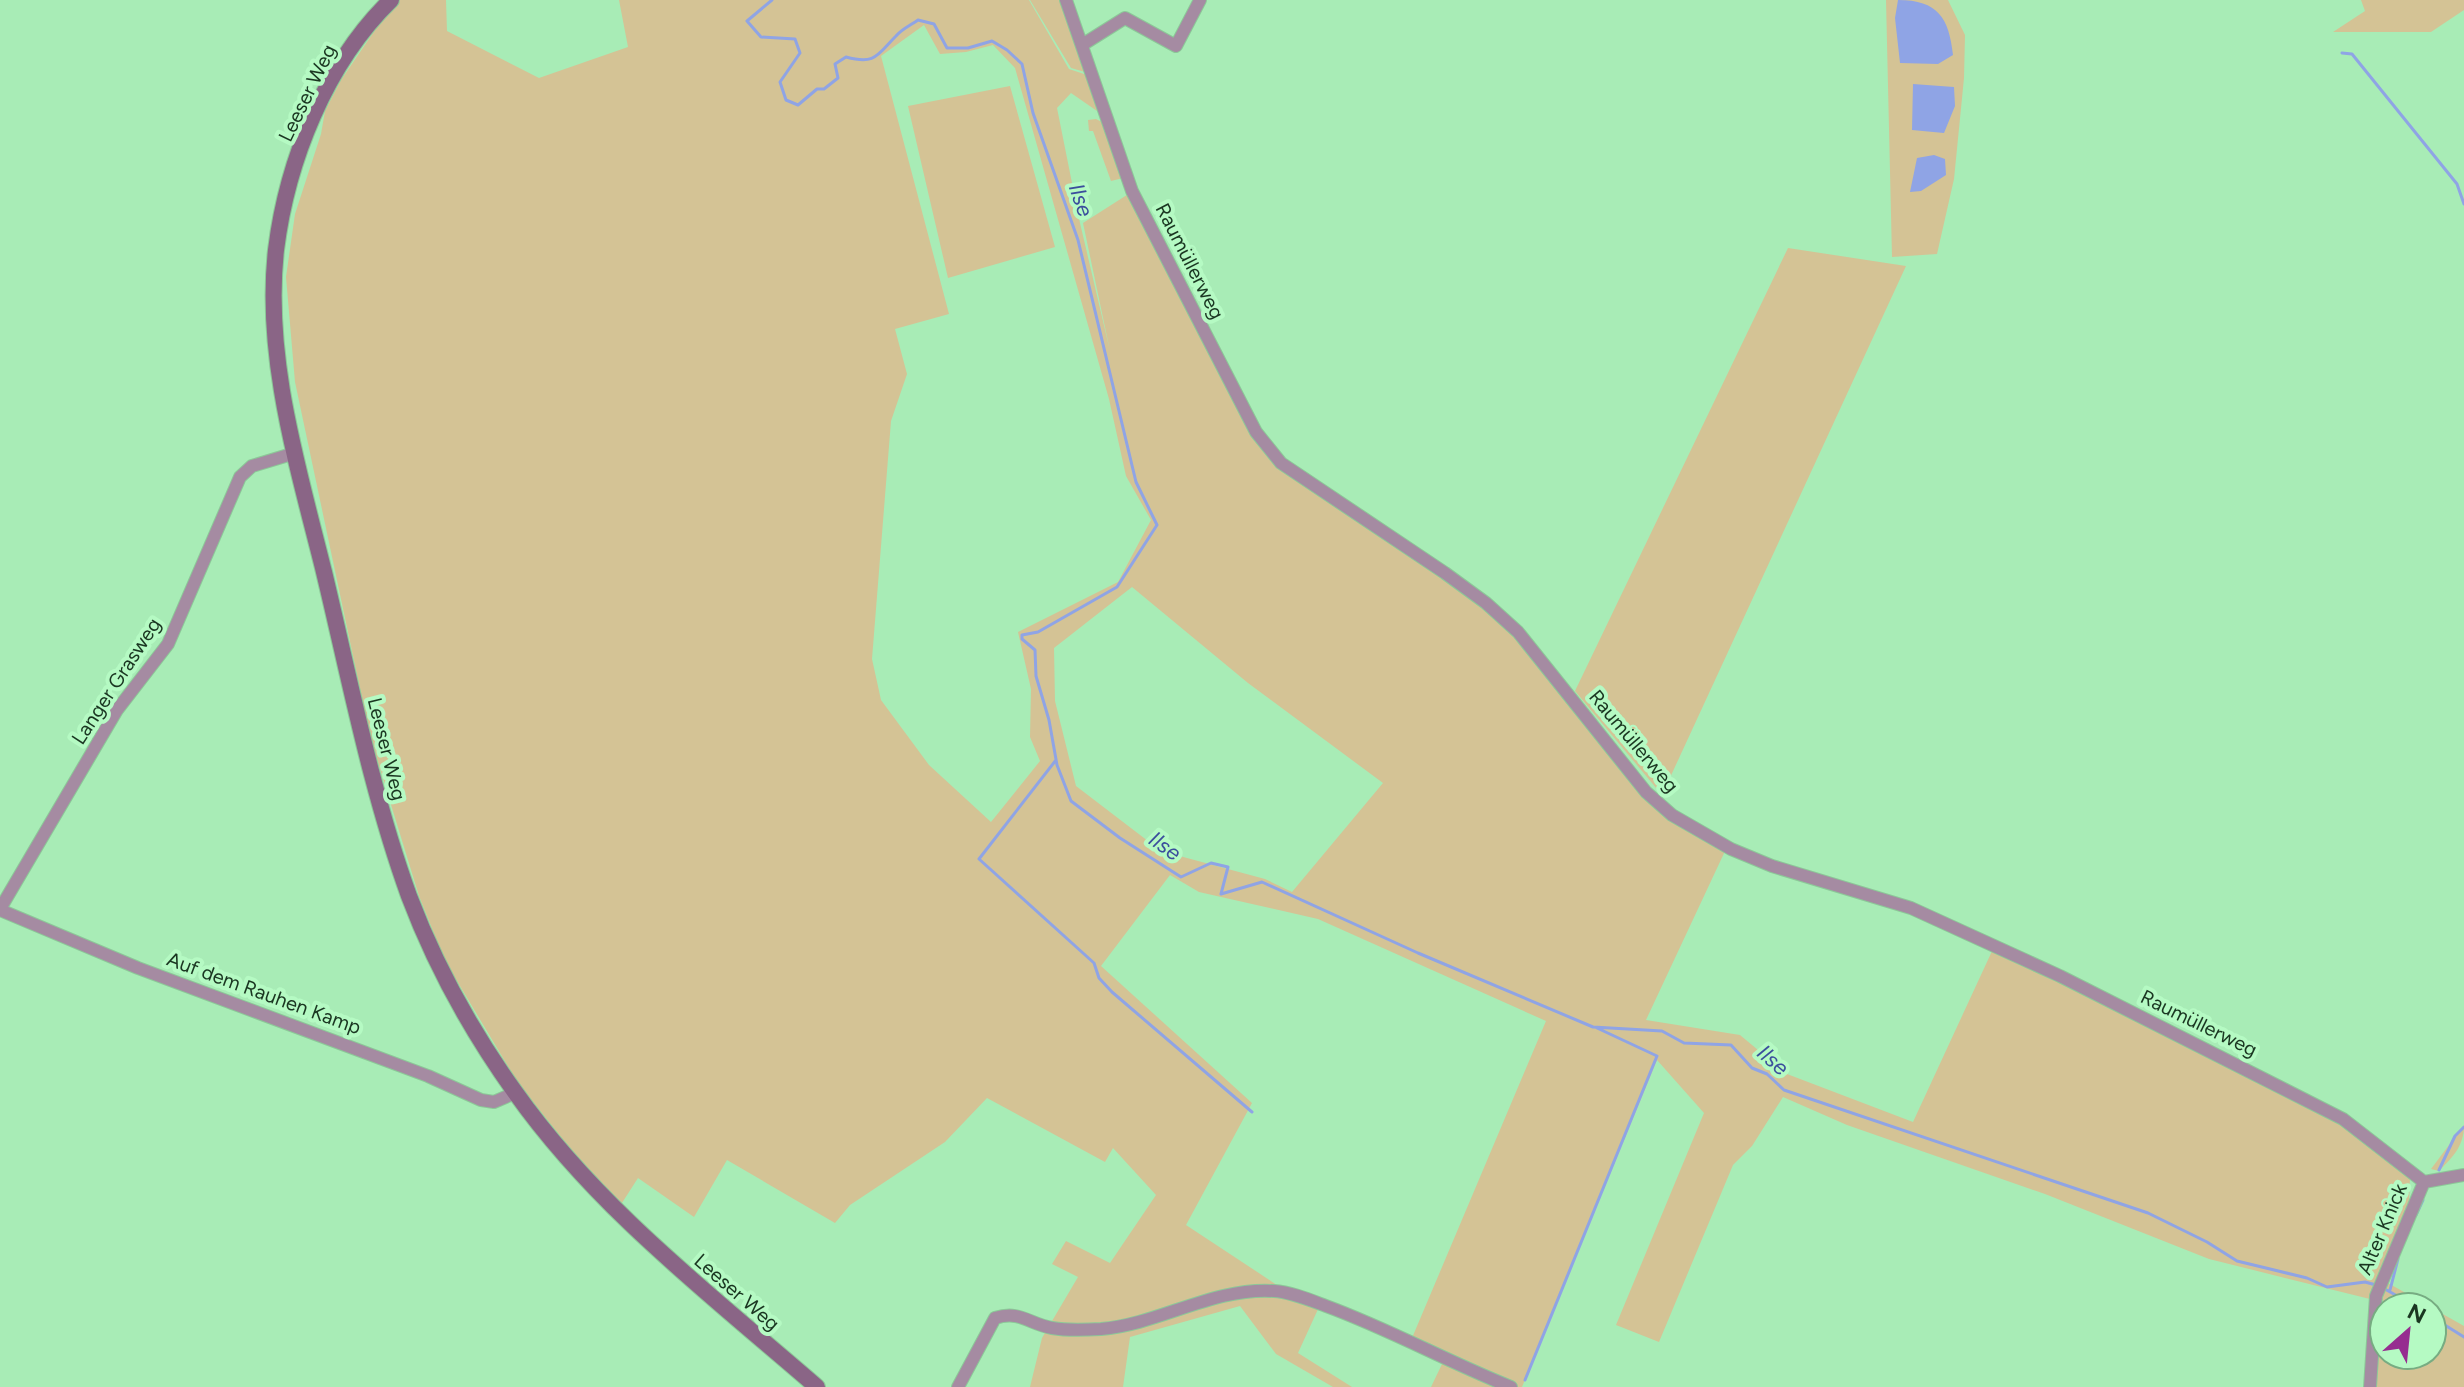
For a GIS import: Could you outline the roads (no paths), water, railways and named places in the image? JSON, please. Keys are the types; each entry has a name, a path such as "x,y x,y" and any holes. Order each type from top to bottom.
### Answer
{"street":[{"name":"Leeser Weg","path":"391,0 357,39 334,76 305,135 287,188 276,249 274,310 277,358 295,453 384,818 410,898 438,963 468,1020 515,1093 568,1160 621,1215 817,1387"},
{"name":"Raumüllerweg","path":"1066,0 1132,191 1256,432 1281,463 1466,588 1518,632 1646,792 1672,815 1731,849 1772,866 1911,908 2060,976 2343,1119 2424,1182"},
{"path":"1082,45 1125,18 1176,46 1200,0"},
{"name":"Langer Grasweg","path":"0,910 117,710 168,644 240,477 252,466 295,453"},
{"name":"Auf dem Rauhen Kamp","path":"0,910 138,968 428,1076 481,1100 494,1102 515,1093"},
{"path":"2424,1182 2464,1175"},
{"name":"Alter Knick","path":"2370,1387 2376,1296 2424,1182"},
{"path":"958,1387 995,1318 1010,1313 1051,1328 1077,1331 1109,1328 1190,1303 1273,1291 1300,1297 1364,1320 1511,1387"}],"water":[{"path":"1898,0 1923,3 1939,14 1948,31 1953,55 1938,64 1900,63 1895,18"},
{"path":"1913,84 1954,87 1955,106 1944,133 1912,130"},
{"path":"1934,155 1945,159 1946,175 1921,191 1910,192 1917,158"}],"waterway":[{"name":"Ilse","path":"772,0 747,21 761,37 795,39 800,53 780,82 786,100 798,105 817,89 824,89 838,78 835,64 846,57 864,60 875,57 901,31 918,20 934,24 947,48 968,48 992,41 1022,64 1033,113 1078,240 1136,482 1157,525 1117,587 1038,632 1022,635 1022,639 1035,650 1036,676 1049,720 1057,765 1071,801 1120,838 1181,877 1211,863 1228,867 1221,894 1262,882 1418,953 1593,1027 1662,1031 1684,1043 1731,1045 1752,1068 1767,1074 1784,1090 2148,1213 2207,1242 2237,1261 2307,1278 2327,1287 2365,1282 2376,1285"},
{"path":"2342,53 2352,54 2457,184 2464,204"},
{"path":"1056,760 979,859 1094,963 1099,978 1112,992 1252,1112"},
{"path":"1525,1380 1657,1056 1597,1028"},
{"path":"2439,1170 2455,1136 2464,1127"},
{"path":"2416,1215 2423,1200"},
{"path":"2390,1290 2398,1259"},
{"name":"Ilse","path":"2383,1288 2388,1291"},
{"name":"Ilse","path":"2448,1327 2464,1337"}]}
